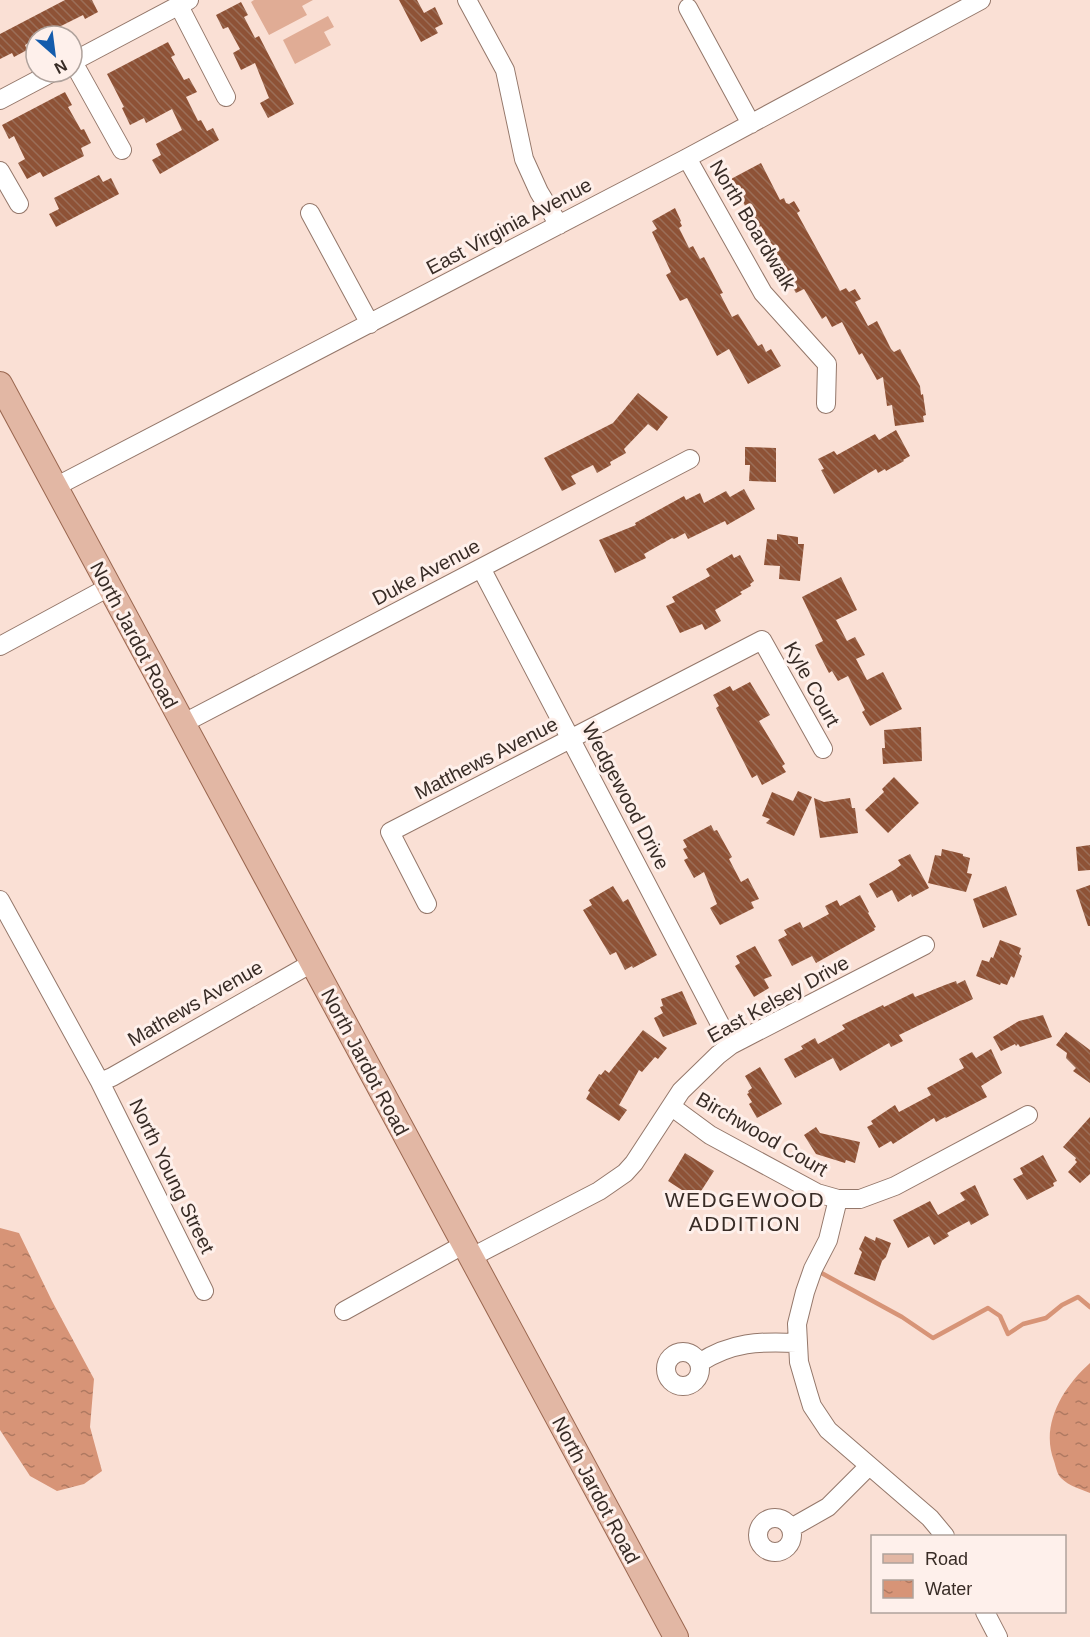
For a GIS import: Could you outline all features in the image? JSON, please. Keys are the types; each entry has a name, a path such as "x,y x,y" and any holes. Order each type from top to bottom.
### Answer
{"main road":[{"name":"North Jardot Road","path":"0,384 676,1637"}],"street":[{"path":"467,0 505,70 524,159 539,192 559,225"},
{"name":"East Virginia Avenue","path":"55,487 687,158 981,0"},
{"path":"84,56 184,3 226,97"},
{"path":"688,8 751,124"},
{"path":"84,83 122,150"},
{"path":"0,100 30,84"},
{"name":"North Boardwalk","path":"687,158 763,293 827,364 826,404"},
{"path":"0,171 19,204"},
{"path":"310,213 370,324"},
{"name":"Duke Avenue","path":"182,724 690,459"},
{"name":"Wedgewood Drive","path":"481,568 731,1045"},
{"path":"0,646 110,587"},
{"name":"Matthews Avenue","path":"427,904 390,832 762,640"},
{"name":"Kyle Court","path":"762,640 823,749"},
{"name":"North Young Street","path":"0,900 100,1082 204,1291"},
{"name":"East Kelsey Drive","path":"345,1311 467,1251 502,1243 614,1182 634,1163 692,1079 731,1045 925,945"},
{"name":"Mathews Avenue","path":"100,1082 312,963"},
{"name":"Birchwood Court","path":"672,1107 710,1135 817,1194 860,1199 895,1186 1028,1115"},
{"path":"838,1198 828,1240 813,1269 800,1309 797,1343 799,1362 808,1393 819,1419 828,1430 930,1518 944,1535"},
{"path":"699,1363 717,1351 728,1348 753,1343 797,1343"},
{"path":"791,1528 828,1507 869,1466"},
{"path":"986,1613 992,1635"}],"shaded area":[{"path":"254,0 313,0 302,6 307,15 269,35 251,2"},
{"path":"328,16 334,27 324,32 331,45 295,64 283,40"}],"water":[{"path":"0,1228 19,1233 94,1379 90,1427 102,1471 84,1484 57,1491 30,1476 0,1430"},
{"path":"1090,1363 1090,1493 1071,1485 1060,1476 1050,1447 1050,1434 1052,1420 1063,1395"}],"building":[{"path":"65,0 92,0 98,12 85,19 83,15 65,24 24,24 24,52 14,57 12,53 0,59 0,34"},
{"path":"399,0 417,0 424,13 435,7 443,24 435,28 438,33 421,42"},
{"path":"241,2 248,15 244,17 255,38 259,36 294,104 268,118 260,103 269,98 255,63 241,70 233,53 240,49 228,27 223,29 216,15"},
{"path":"168,42 175,55 171,57 184,80 189,78 197,92 186,97 198,121 201,120 207,131 213,128 219,140 160,174 152,160 161,155 156,144 182,130 172,109 146,123 144,118 130,125 122,108 124,107 107,74"},
{"path":"65,92 72,105 68,107 91,143 81,148 84,156 43,177 40,172 27,179 18,163 25,159 14,136 9,139 2,125"},
{"path":"761,163 780,200 784,198 789,204 794,201 800,211 797,213 840,291 846,288 849,292 855,289 861,299 855,302 868,326 877,321 891,349 894,352 900,349 920,386 921,395 923,394 926,415 923,416 924,422 895,426 892,405 887,406 883,377 877,380 862,353 859,355 842,322 832,327 826,316 822,319 804,289 796,293 783,271 781,273 774,259 777,257 761,226 757,229 731,179"},
{"path":"99,175 103,182 111,178 119,194 56,227 49,214 59,209 54,198"},
{"path":"675,208 682,226 679,228 689,248 693,246 700,259 704,257 723,293 720,294 732,317 738,314 758,346 762,344 766,352 771,349 781,366 748,384 729,349 717,356 687,298 680,301 666,275 671,272 652,232 657,229 652,221"},
{"path":"638,393 668,417 657,431 648,424 624,449 626,453 610,462 611,465 597,473 593,465 571,476 576,484 562,491 544,458 613,423"},
{"path":"896,430 910,456 886,471 885,469 878,473 876,469 834,494 821,470 824,469 818,459 834,451 837,455 875,434 879,440"},
{"path":"745,447 776,448 776,482 749,481 750,465 745,465"},
{"path":"744,489 755,509 727,525 725,521 688,539 685,533 672,538 644,554 646,558 615,573 599,540 636,525 635,523 684,496 686,500 700,493 704,503 726,491 730,497"},
{"path":"777,534 798,537 798,544 804,544 800,581 779,579 780,566 764,565 767,539 777,540"},
{"path":"732,554 734,558 740,555 754,581 750,584 751,586 715,610 721,621 705,630 702,624 680,633 666,606 675,602 672,597 710,576 706,569"},
{"path":"841,577 857,610 836,620 847,641 855,637 865,655 856,659 867,680 883,672 902,709 870,726 862,712 865,710 848,676 838,681 832,671 829,673 815,645 823,641 802,597"},
{"path":"750,682 770,715 759,721 785,764 782,766 786,772 762,785 757,775 752,778 716,708 719,706 713,695 730,686 733,691"},
{"path":"921,727 922,761 883,764 884,730"},
{"path":"894,777 919,803 888,833 865,810 884,792 882,789"},
{"path":"798,791 812,797 794,836 766,823 770,819 762,816 772,792 793,801"},
{"path":"814,798 824,802 850,798 852,808 855,808 858,833 820,838"},
{"path":"711,825 714,831 717,830 732,857 729,859 741,882 748,878 759,899 751,902 754,908 720,925 710,908 717,904 704,872 694,878 684,860 688,858 683,849 687,847 683,840"},
{"path":"1090,845 1090,870 1078,871 1076,847"},
{"path":"942,849 970,858 967,873 972,874 966,892 928,883 935,855 941,856"},
{"path":"910,854 929,888 912,897 911,894 898,902 892,890 877,898 869,884 901,865 898,860"},
{"path":"1090,885 1090,926 1088,926 1076,890"},
{"path":"613,886 623,902 628,899 657,955 625,970 616,952 610,955 583,910 592,905 589,900"},
{"path":"1006,886 1017,915 983,928 973,899"},
{"path":"860,895 876,927 875,930 816,963 812,956 792,966 778,940 787,935 784,930 800,922 803,928 829,914 825,906 837,900 840,906"},
{"path":"1000,940 1021,948 1019,954 1022,956 1014,978 1011,976 1007,985 1001,983 1000,985 976,976 982,960 989,962 991,957 993,958"},
{"path":"755,946 772,976 764,979 769,988 754,997 735,966 740,963 736,956"},
{"path":"965,980 973,999 899,1035 903,1041 891,1047 889,1043 840,1071 833,1058 795,1078 784,1059 803,1049 801,1046 815,1038 818,1044 845,1029 842,1025 883,1005 884,1007 913,993 915,997 956,981 957,984"},
{"path":"682,991 697,1024 663,1037 654,1018 663,1013 660,1007 663,1006 661,999"},
{"path":"1043,1015 1052,1037 1020,1047 1015,1044 1001,1051 993,1037 1019,1021"},
{"path":"643,1030 667,1048 658,1059 655,1057 642,1072 639,1070 619,1105 627,1110 619,1121 586,1099 590,1092 588,1091 599,1074 601,1075 605,1070 609,1073"},
{"path":"1066,1032 1090,1050 1090,1083 1073,1071 1076,1068 1066,1058 1067,1053 1056,1045"},
{"path":"991,1049 1002,1073 981,1086 987,1097 936,1122 934,1118 893,1144 891,1141 879,1148 867,1127 873,1124 871,1121 895,1105 899,1112 931,1095 927,1088 964,1068 959,1059 972,1052 976,1058"},
{"path":"760,1067 782,1104 757,1118 749,1104 752,1102 747,1094 752,1088 745,1076"},
{"path":"1090,1117 1090,1174 1080,1183 1068,1172 1077,1162 1076,1158 1063,1147"},
{"path":"816,1127 820,1133 860,1142 855,1163 846,1160 845,1163 816,1154 804,1135"},
{"path":"685,1153 714,1171 694,1202 683,1195 685,1192 668,1181"},
{"path":"1043,1155 1057,1181 1053,1183 1054,1186 1027,1200 1013,1179 1023,1174 1020,1168"},
{"path":"975,1185 989,1215 971,1225 969,1221 947,1233 949,1236 934,1245 929,1236 908,1248 893,1220 930,1201 938,1215 965,1200 960,1193"},
{"path":"865,1236 875,1241 876,1237 891,1243 875,1281 854,1274 862,1252 859,1249"}],"waterway":[{"path":"816,1270 902,1317 933,1338 988,1308 1000,1316 1008,1334 1023,1324 1046,1318 1062,1305 1078,1297 1090,1307"}],"district":[{"name":"WEDGEWOOD ADDITION","path":"745,1212"}]}
